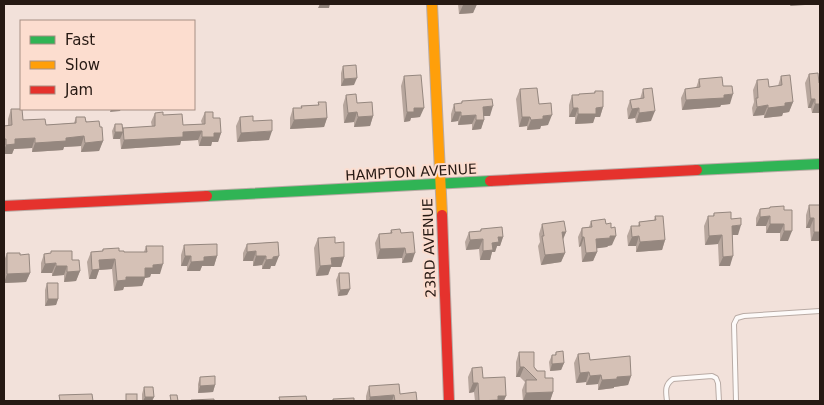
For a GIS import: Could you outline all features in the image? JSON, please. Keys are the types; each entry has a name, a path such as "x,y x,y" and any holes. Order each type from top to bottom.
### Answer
{"street":[{"name":"23RD AVENUE","path":"432,4 449,401"},
{"name":"HAMPTON AVENUE","path":"4,206 820,164"}],"lane":[{"path":"736,401 734,324 737,318 820,311"},
{"path":"667,401 666,386 668,382 712,376 716,378 718,383 719,401"}],"building":[{"path":"356,65 357,78 344,79 343,66"},
{"path":"818,73 820,104 815,104 815,99 811,99 809,74"},
{"path":"421,75 424,108 414,108 414,112 407,112 404,76"},
{"path":"790,75 793,102 785,103 785,106 768,108 768,105 757,107 757,80 768,79 769,87 782,85 781,76"},
{"path":"722,77 723,86 732,86 733,94 724,95 724,98 686,100 685,89 700,87 699,79"},
{"path":"537,88 539,104 551,103 552,115 543,116 543,119 531,120 530,117 522,117 520,89"},
{"path":"652,88 655,111 639,113 639,108 632,109 630,100 644,98 643,89"},
{"path":"595,91 603,91 603,107 596,108 596,114 578,114 578,108 573,108 572,95 595,93"},
{"path":"356,94 357,103 372,102 373,116 358,117 357,112 348,113 346,95"},
{"path":"492,99 493,106 483,107 484,120 476,120 476,115 461,116 461,112 455,112 454,104 462,103 462,101"},
{"path":"318,102 326,102 327,118 294,120 293,108 319,105"},
{"path":"11,109 22,110 23,120 45,119 46,125 76,123 76,117 85,117 86,122 99,121 100,127 102,127 103,141 85,143 84,136 66,138 66,141 35,143 35,138 15,139 15,144 6,145 4,126 12,125"},
{"path":"163,112 163,115 182,114 183,125 205,124 205,112 213,112 213,118 220,118 221,133 214,133 214,137 202,137 202,131 183,132 183,137 124,140 123,128 155,126 155,113"},
{"path":"253,116 253,121 272,120 272,131 241,133 240,117"},
{"path":"115,124 122,124 123,132 115,132"},
{"path":"809,205 820,205 820,232 814,232 814,218 810,218"},
{"path":"784,206 784,210 792,210 792,231 784,231 784,224 770,224 770,216 760,217 760,209"},
{"path":"731,212 731,219 741,218 741,225 732,226 733,256 723,257 722,235 709,236 708,216 714,216 714,213"},
{"path":"655,216 663,216 665,240 640,242 639,236 632,237 631,226 640,226 639,222 656,220"},
{"path":"605,219 606,224 611,223 611,228 615,227 616,236 596,239 597,252 586,253 582,228 592,227 591,221"},
{"path":"564,221 566,232 562,232 565,253 545,255 542,224"},
{"path":"502,227 503,237 498,237 499,242 492,243 493,250 483,251 483,239 470,240 469,232"},
{"path":"400,229 401,233 413,232 415,253 406,254 405,248 380,249 379,234 392,233 391,230"},
{"path":"335,237 335,243 344,242 344,257 331,258 332,265 320,266 318,238"},
{"path":"278,242 279,256 273,257 273,259 266,260 266,256 256,256 256,251 247,252 247,244"},
{"path":"217,244 217,256 204,257 204,261 191,262 191,256 185,256 184,245"},
{"path":"146,246 163,246 163,264 153,265 153,268 145,268 145,277 126,277 126,280 117,281 115,259 99,260 100,269 92,270 91,252 119,248 119,251 124,252 147,252"},
{"path":"51,251 72,251 72,260 79,260 80,271 67,272 67,266 56,266 56,263 45,264 44,254 51,253"},
{"path":"7,253 29,254 30,273 7,274"},
{"path":"339,273 349,273 350,289 340,290"},
{"path":"47,283 58,283 58,299 48,299"},
{"path":"563,351 564,363 552,364 552,355"},
{"path":"519,352 534,352 534,367 537,371 545,371 545,378 553,378 553,392 526,393 526,380 537,380 524,367 520,367"},
{"path":"589,353 590,360 630,356 631,376 602,380 601,375 590,376 589,372 580,373 578,354"},
{"path":"482,367 483,378 505,377 506,396 498,396 498,400 479,401 478,383 473,383 472,368"},
{"path":"215,376 215,385 200,386 200,377"},
{"path":"399,384 400,394 416,392 417,401 395,401 394,395 370,397 369,386"},
{"path":"144,387 153,387 154,397 145,397"},
{"path":"92,394 93,401 60,401 59,395"},
{"path":"126,394 137,394 137,401 126,401"},
{"path":"170,395 177,395 178,401 171,401"},
{"path":"306,396 307,401 280,401 279,397"},
{"path":"354,398 354,401 333,401 333,399"},
{"path":"214,399 214,401 191,401 191,400"}],"traffic: fast":[{"path":"697,170 820,164"},
{"path":"207,196 490,181"}],"traffic: slow":[{"path":"432,4 442,215"}],"traffic: jam":[{"path":"490,181 697,170"},
{"path":"4,206 207,196"},
{"path":"442,215 449,401"}]}
